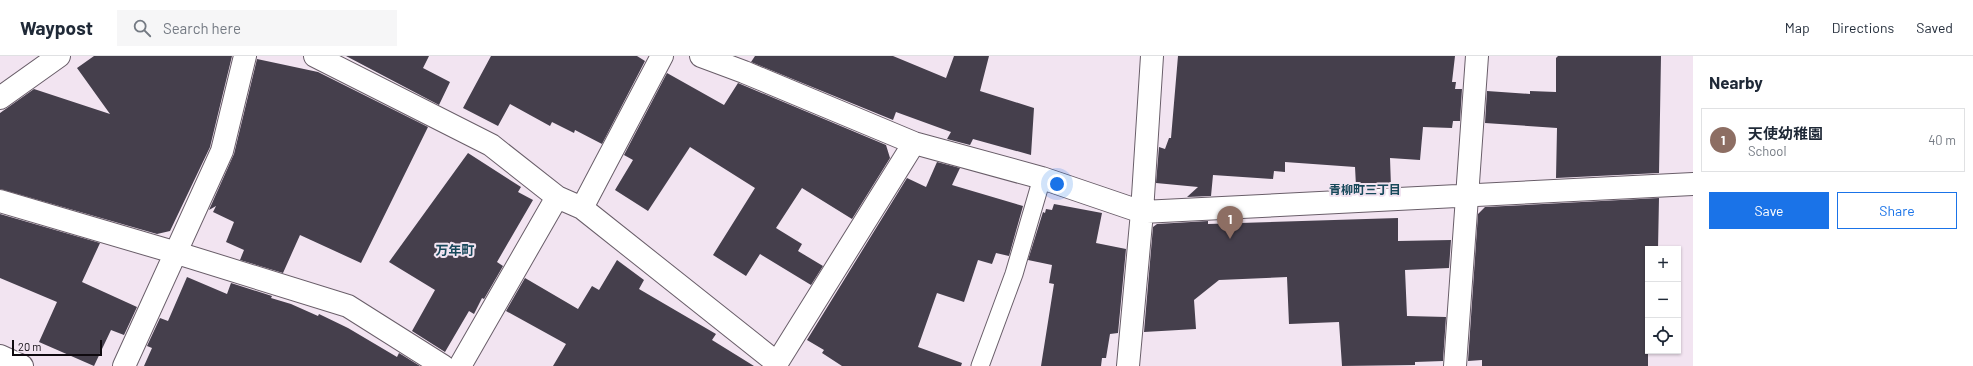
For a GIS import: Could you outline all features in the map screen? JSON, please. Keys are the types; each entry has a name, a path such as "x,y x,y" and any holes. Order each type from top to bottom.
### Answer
{"street":[{"path":"0,98 59,56"},
{"path":"124,366 177,253 222,151 245,56"},
{"path":"315,56 491,145 557,197 582,208 776,364 914,143"},
{"path":"582,208 662,56"},
{"path":"701,56 747,64 914,143 1042,178 1142,212 1468,194 1693,184"},
{"path":"1128,366 1142,212 1152,56"},
{"path":"1455,366 1477,56"},
{"path":"460,366 557,197"},
{"path":"0,201 177,253 348,306 443,366"},
{"path":"0,356 22,366"}],"lane":[{"path":"980,366 1014,274 1042,178"}],"building":[{"path":"94,56 232,56 210,147 170,231 157,234 0,189 0,113 34,89 110,114 77,68"},
{"path":"346,56 429,56 423,68 450,82 439,105"},
{"path":"491,56 637,56 645,61 602,144 575,130 574,133 552,122 550,126 510,104 498,126 463,108"},
{"path":"755,56 893,56 946,78 954,56 989,56 980,91 1034,108 1031,155 973,139 970,145 947,139 951,132 896,112 893,120 751,62"},
{"path":"1178,56 1455,56 1452,82 1456,82 1455,89 1462,89 1460,121 1453,121 1452,128 1423,127 1420,160 1390,158 1391,187 1356,186 1355,167 1285,162 1285,172 1274,171 1273,179 1213,175 1211,196 1187,197 1198,187 1156,183 1159,147 1165,149 1169,138 1171,138"},
{"path":"1558,56 1661,56 1659,173 1556,178 1557,128 1485,123 1487,91 1530,94 1530,91 1556,92 1556,58"},
{"path":"257,59 318,72 428,127 361,263 300,235 283,273 240,260 244,250 226,242 234,222 213,212 216,206 209,210 234,154"},
{"path":"667,73 724,105 738,83 886,145 890,158 852,219 802,188 776,228 802,244 798,251 823,266 811,285 760,254 746,276 713,255 755,188 690,147 648,211 615,190 633,160 624,155"},
{"path":"468,153 521,187 518,192 533,200 497,262 503,266 484,299 482,298 474,314 469,311 445,352 412,331 435,290 389,262"},
{"path":"937,162 960,168 952,185 1023,206 1009,256 996,253 992,264 978,260 964,302 937,293 918,347 962,363 961,366 842,366 822,353 824,350 807,340 907,178 926,187"},
{"path":"1659,198 1658,246 1645,246 1645,354 1648,354 1648,366 1482,366 1482,360 1468,361 1478,214 1485,207"},
{"path":"1054,204 1102,213 1096,243 1126,249 1118,333 1110,334 1106,358 1102,358 1101,366 1041,366 1054,284 1049,283 1052,265 1028,260 1043,212 1045,213 1046,209 1052,210"},
{"path":"0,214 100,243 82,282 137,307 124,335 111,330 94,366 39,342 57,302 0,278"},
{"path":"1398,218 1398,241 1451,240 1449,268 1405,270 1407,316 1446,317 1443,361 1415,362 1415,365 1342,366 1339,322 1289,324 1287,277 1219,280 1194,300 1196,329 1144,332 1153,227 1157,224 1208,221 1208,224"},
{"path":"617,260 644,280 639,289 716,334 712,340 754,366 553,366 566,344 506,311 525,278 578,309 592,286 599,290"},
{"path":"187,277 227,294 231,283 272,296 271,298 291,304 318,316 319,314 348,328 397,357 399,353 420,366 144,366 152,348 147,346 160,318 168,321"}],"place":[{"name":"天使幼稚園","path":"1230,239"}],"district":[{"name":"青柳町三丁目","path":"1365,189"},
{"name":"万年町","path":"455,250"}]}
